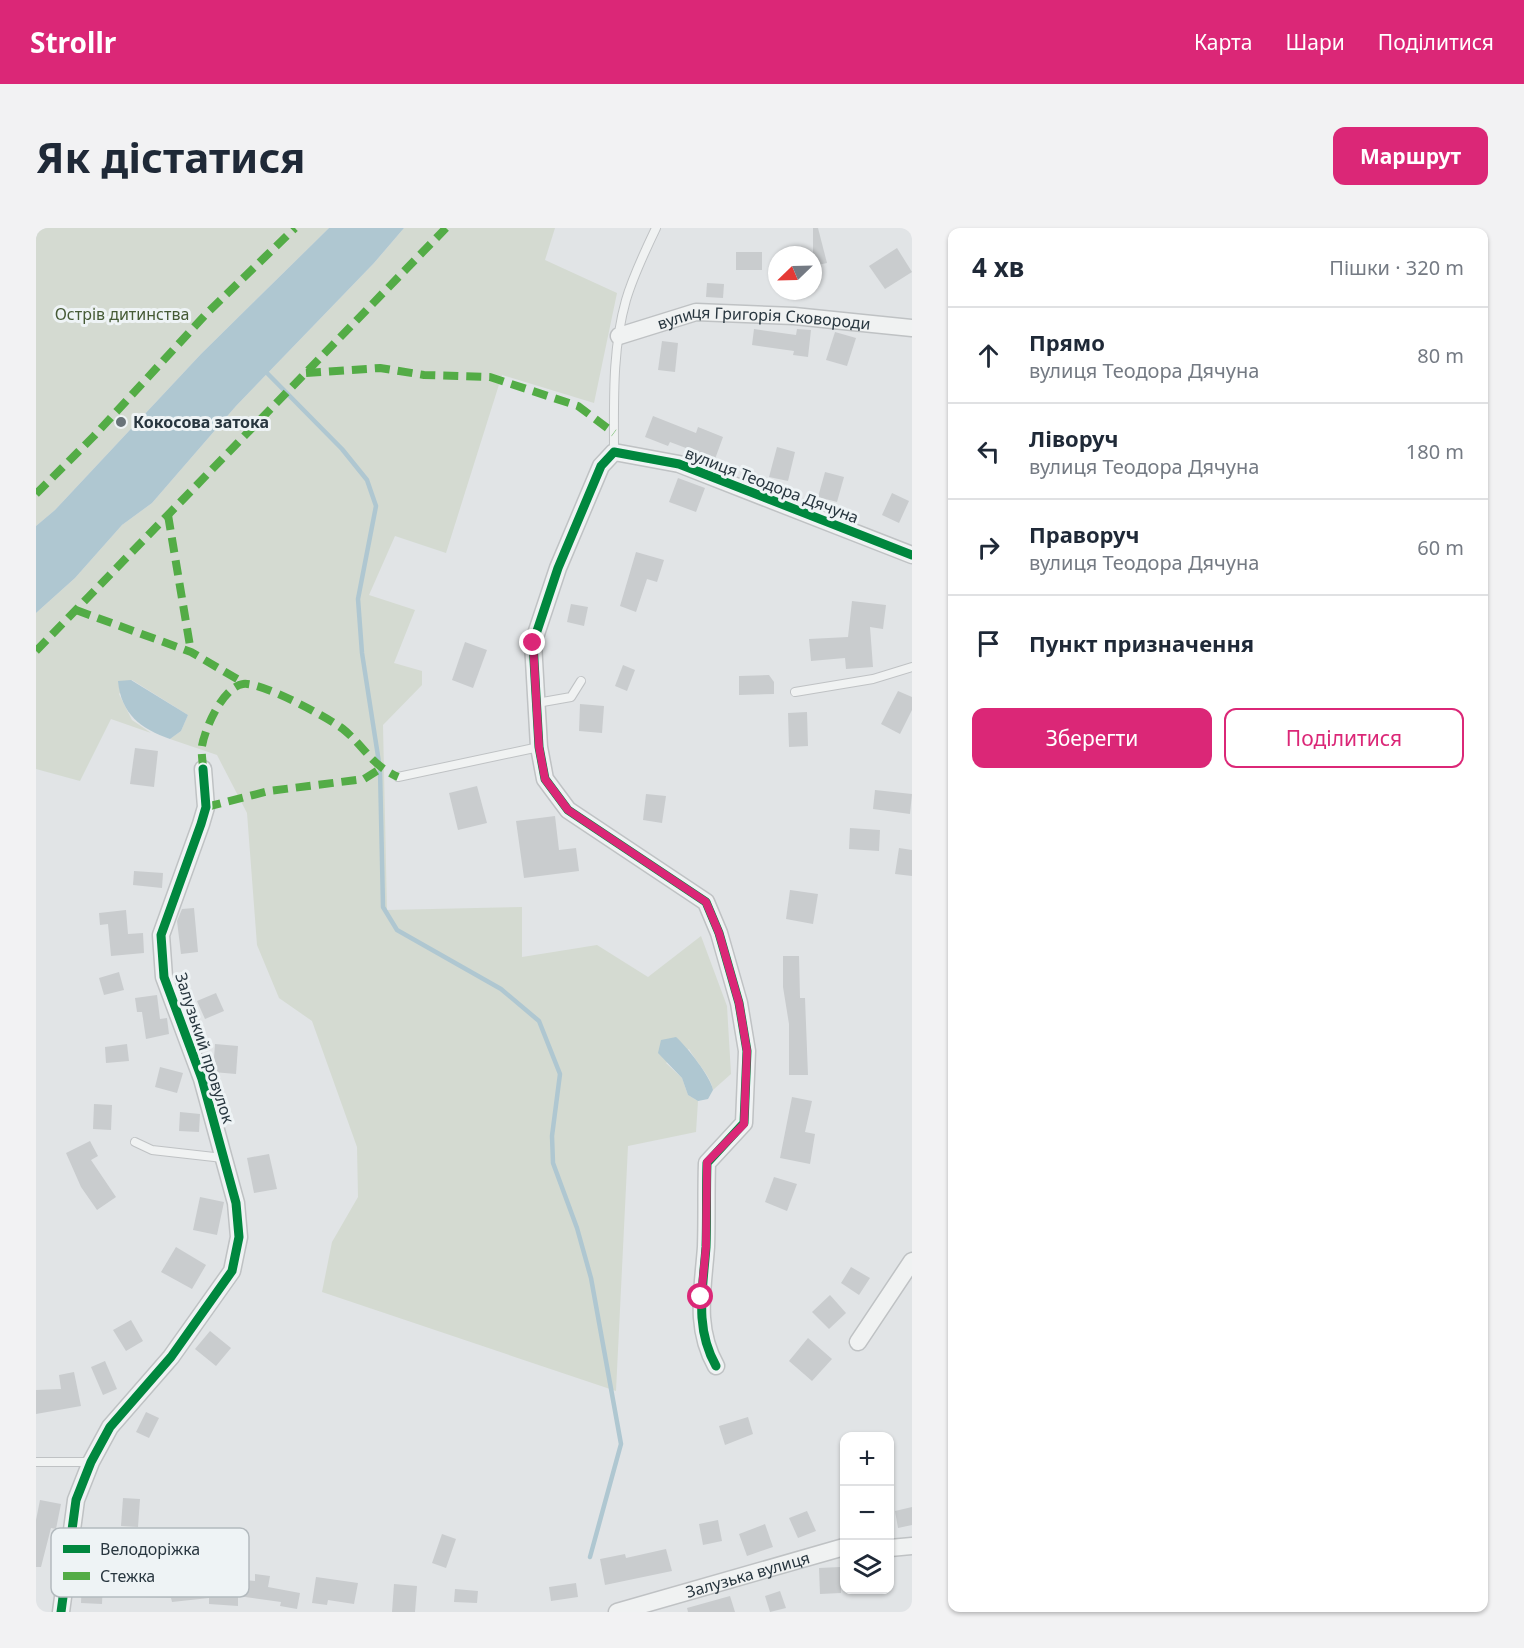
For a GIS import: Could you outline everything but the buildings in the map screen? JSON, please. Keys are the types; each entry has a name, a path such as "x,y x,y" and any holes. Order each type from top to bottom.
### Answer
{"street":[{"name":"вулиця Григорія Сковороди","path":"619,336 696,312 806,317 912,328"},
{"name":"вулиця Теодора Дячуна","path":"614,452 679,464 912,555"},
{"path":"614,452 601,466 558,568 533,643 539,747 545,779 568,810 706,902 719,933 742,1022 747,1051 747,1097 744,1124 707,1162 706,1247 701,1297 705,1346 716,1366"},
{"name":"Залузький провулок","path":"72,1528 76,1500 91,1462 110,1427 171,1357 232,1271 239,1237 236,1203 202,1079 164,977 161,935 206,807 203,770"},
{"path":"858,1342 912,1261"},
{"name":"Залузька вулиця","path":"617,1612 840,1548"},
{"path":"894,1548 911,1548"},
{"name":"Залузький провулок","path":"62,1612 64,1597"}],"lane":[{"path":"614,452 615,376 619,336 626,301 656,228"},
{"path":"795,692 873,679 912,667"},
{"path":"537,703 571,697 582,681"},
{"path":"398,777 539,747"},
{"path":"135,1142 152,1150 223,1158"},
{"path":"36,1462 91,1462"}],"green space":[{"name":"Острів дитинства","path":"36,228 329,228 201,354 55,510 36,526"},
{"path":"404,228 555,228 545,260 617,293 594,403 502,375 446,553 395,536 369,595 415,610 394,663 422,671 422,685 383,725 387,910 522,907 522,957 597,945 648,977 701,936 727,1006 731,1074 713,1090 706,1074 689,1049 666,1063 682,1078 688,1095 698,1101 696,1132 628,1146 616,1391 322,1292 332,1242 358,1197 357,1147 312,1021 279,998 257,945 247,813 217,755 170,739 181,731 188,715 132,680 119,694 132,720 151,733 111,719 80,781 36,769 36,613 75,578 122,525 152,503 236,406 374,263"}],"water":[{"path":"329,228 404,228 374,263 236,406 152,503 122,525 75,578 36,613 36,526 55,510 201,354"},
{"path":"131,680 188,715 181,731 170,739 150,730 134,719 123,703 118,681"},
{"path":"676,1037 708,1078 713,1090 708,1099 698,1101 688,1095 682,1078 658,1053 661,1040"}],"waterway":[{"path":"268,374 342,449 367,480 376,506 358,599 362,653 380,769 383,907 397,930 501,989 539,1021 560,1074 552,1136 553,1163 577,1228 591,1278 621,1444 590,1557"}],"marked path":[{"path":"36,494 94,436 207,313 295,228"},
{"path":"36,651 446,228"},
{"path":"306,373 380,368 424,375 490,377 578,406 614,433"},
{"path":"168,515 191,652"},
{"path":"76,610 191,652 244,683"},
{"path":"203,769 202,746 211,719 229,692 243,684 264,688 310,709 343,729 381,767 398,777"},
{"path":"206,807 269,791 364,779 380,769"}],"cycle path":[{"path":"716,1366 709,1351 702,1322 707,1163 744,1123 747,1051 739,1003 719,933 706,902 568,810 545,779 539,747 533,643 558,568 601,466 614,452 679,464 912,555"},
{"path":"72,1528 76,1500 91,1462 110,1427 171,1357 232,1271 239,1237 236,1203 202,1079 164,977 161,935 206,807 203,769"},
{"path":"61,1612 63,1597"}],"place":[{"name":"Кокосова затока","path":"121,422"}],"route":[{"path":"533,643 539,747 545,779 568,810 706,902 719,933 739,1003 747,1051 747,1097 744,1124 707,1162 706,1247 701,1297"}]}
